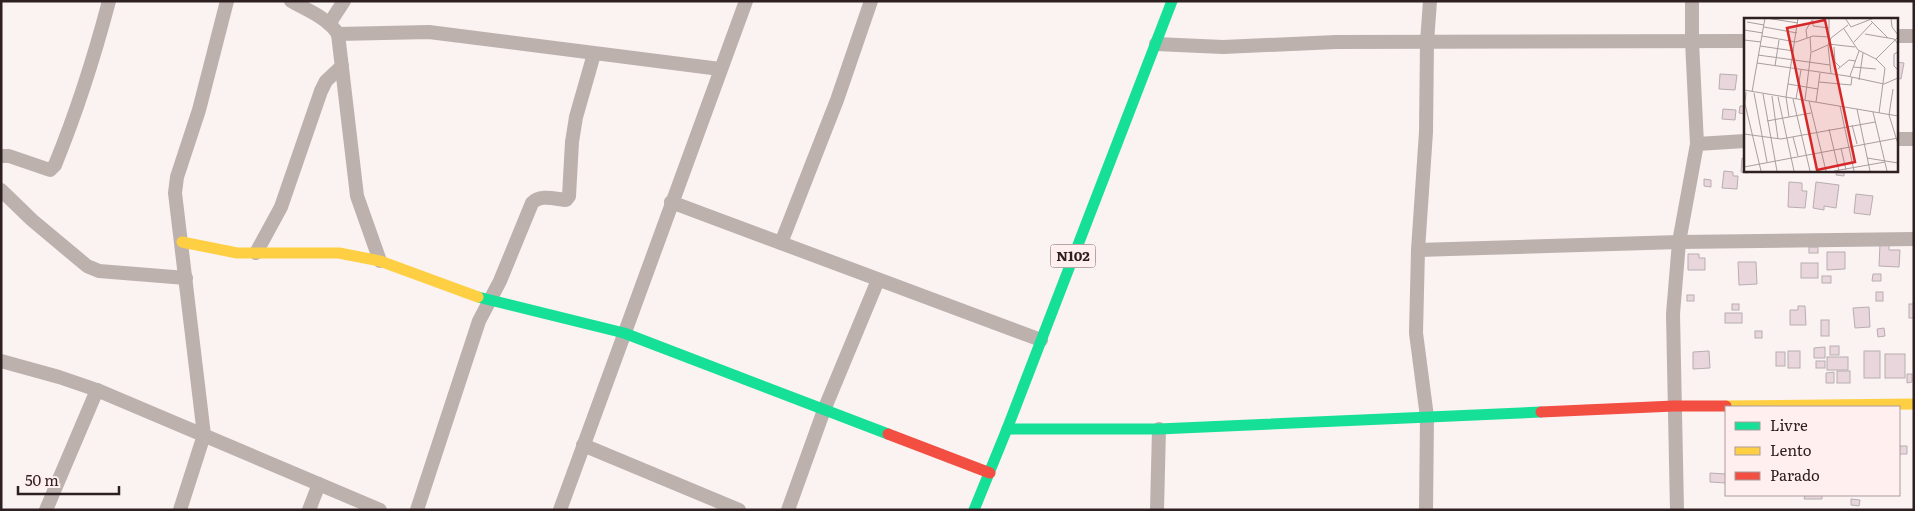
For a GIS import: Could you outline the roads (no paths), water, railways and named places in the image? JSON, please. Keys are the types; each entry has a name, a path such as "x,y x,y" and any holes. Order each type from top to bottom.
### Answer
{"street":[{"path":"1,156 8,156 50,170 55,165 76,113 92,65 109,1"},
{"path":"180,510 204,435 175,193 176,177 199,110 227,1"},
{"path":"291,1 333,29 429,32 470,36 594,54 720,69"},
{"path":"344,1 333,29 342,66 357,196 380,261"},
{"path":"560,510 746,1"},
{"path":"781,244 838,100 871,1"},
{"name":"N102","path":"974,510 1172,1"},
{"path":"1426,510 1427,416 1416,333 1418,250 1426,132 1427,42 1430,1"},
{"path":"1677,510 1673,314 1679,242 1697,144 1692,1"},
{"path":"1898,36 1914,36"},
{"path":"1156,44 1223,46 1336,42 1744,41"},
{"path":"417,510 476,330 500,281 532,203 535,199 542,198 566,200 569,196 572,142 576,118 594,54"},
{"path":"256,252 281,207 321,91 326,81 342,66"},
{"path":"1898,139 1914,139"},
{"path":"1697,144 1744,141"},
{"path":"1,190 32,220 87,266 99,271 186,278"},
{"path":"671,202 1041,340"},
{"path":"1418,250 1679,242 1914,239"},
{"path":"182,242 222,251 339,253 380,261 489,301 624,332 990,473"},
{"path":"788,510 824,410 878,280"},
{"path":"1,361 97,390 380,510"},
{"path":"46,510 97,390"},
{"path":"1007,429 1159,429 1674,406 1914,404"},
{"path":"1157,510 1159,429"},
{"path":"583,445 738,510"},
{"path":"309,510 319,484"}]}
